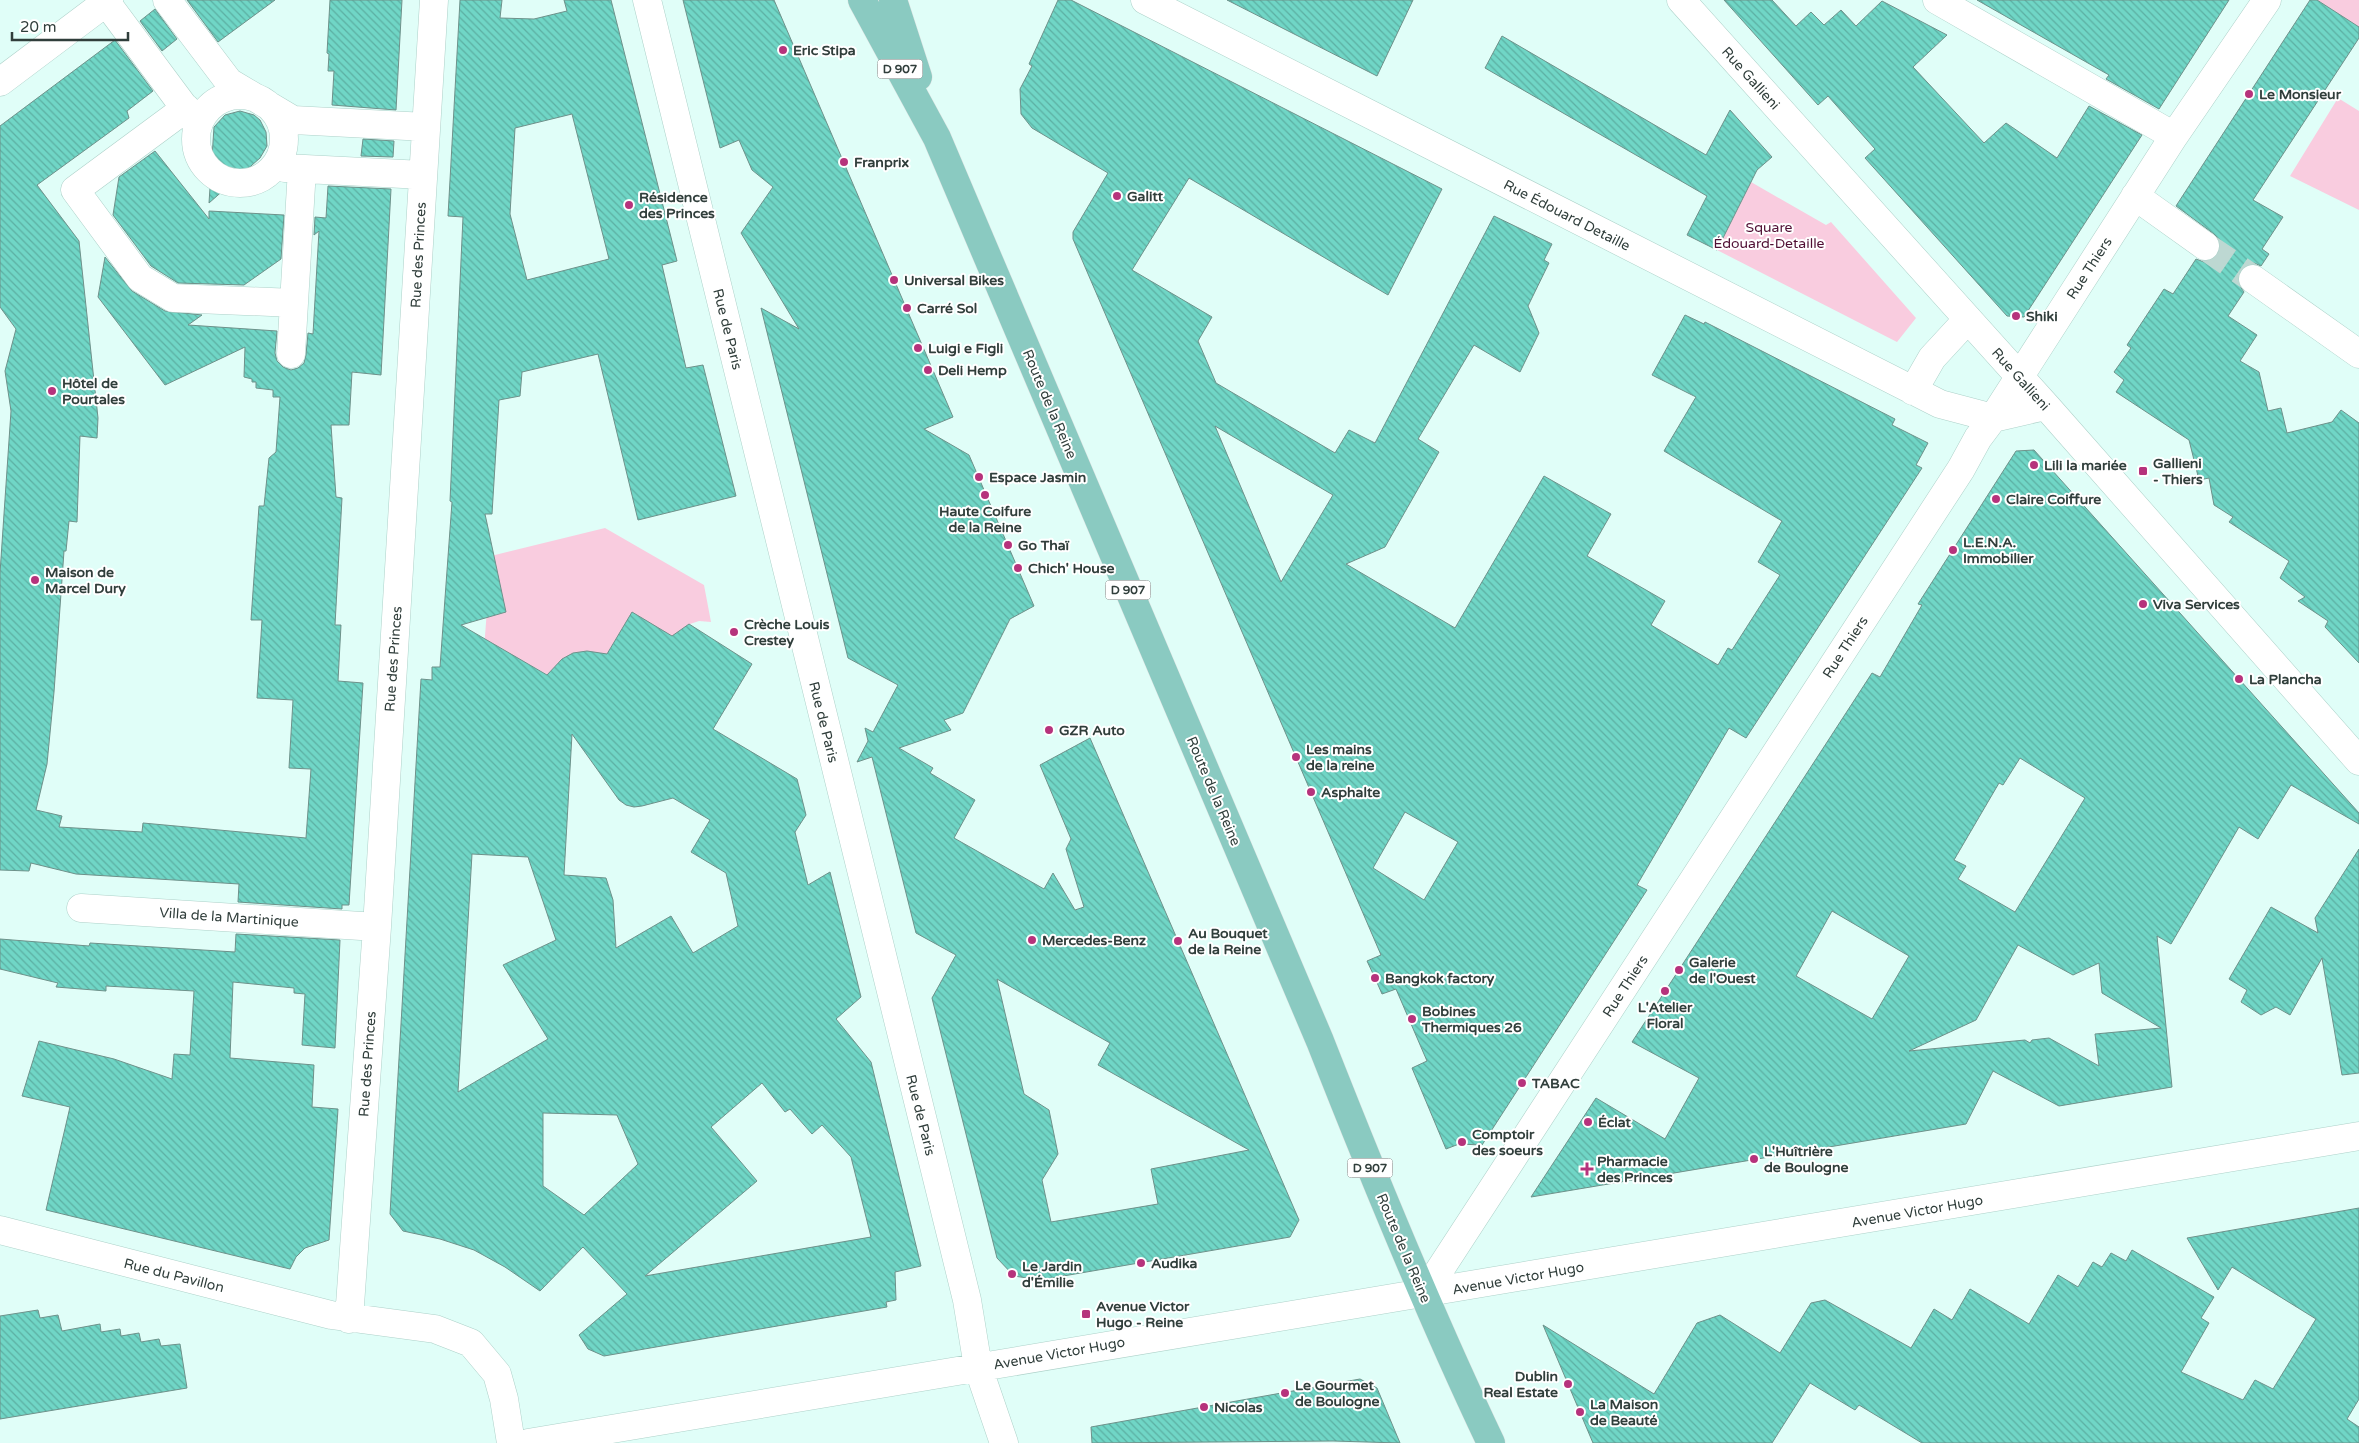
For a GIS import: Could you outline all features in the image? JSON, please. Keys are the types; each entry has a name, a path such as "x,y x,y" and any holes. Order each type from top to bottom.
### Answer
{"main road":[{"name":"Route de la Reine","path":"862,0 937,138 1316,1032 1375,1180 1490,1443"},
{"name":"Route de la Reine","path":"894,0 937,138"}],"street":[{"path":"167,0 229,82 293,120 426,127"},
{"name":"Rue des Princes","path":"349,1319 377,927 434,0"},
{"name":"Rue de Paris","path":"647,0 967,1300 978,1367 1004,1443"},
{"name":"Rue Édouard Detaille","path":"1145,0 1913,391 1940,404 1993,418"},
{"name":"Rue Gallieni","path":"1681,0 1968,319 2359,761"},
{"path":"1938,0 2174,136"},
{"name":"Rue Thiers","path":"1424,1294 1961,469 1978,438 1993,418 2134,196 2267,0"},
{"path":"0,82 108,1 192,117 197,149 201,161 218,178 241,183 254,181 274,168 423,175"},
{"path":"274,168 283,145 283,132 280,120 263,102 253,97 230,96 210,106 75,190 140,278 173,298 294,303"},
{"path":"291,354 302,169"},
{"path":"2134,196 2205,246"},
{"path":"2253,279 2359,354"},
{"path":"1913,391 1932,358 1968,319"},
{"path":"1993,418 2045,406"},
{"name":"Villa de la Martinique","path":"80,908 377,927"},
{"name":"Avenue Victor Hugo","path":"528,1443 2359,1136"},
{"name":"Rue du Pavillon","path":"0,1230 349,1319 435,1329 471,1343 497,1374 504,1399 511,1443"}],"green space":[{"path":"2317,0 2359,0 2359,27"},
{"path":"2338,98 2359,111 2359,210 2290,176"},
{"name":"Square Édouard-Detaille","path":"1751,182 1826,225 1831,222 1916,318 1897,342 1717,250"},
{"path":"605,528 704,585 711,622 699,621 687,625 676,637 606,656 587,651 573,653 550,676 521,660 506,686 482,676 491,556"}],"building":[{"path":"187,0 275,0 218,42"},
{"path":"330,0 402,0 396,110 332,105 334,71 328,71 329,54 327,53"},
{"path":"460,0 502,0 500,18 534,19 567,11 564,0 611,0 677,261 662,265 686,368 703,365 736,496 638,520 598,354 522,372 520,396 499,400 492,514 485,514 506,612 461,625 547,675 562,659 573,653 587,651 607,654 632,612 672,636 689,624 752,664 713,729 797,779 806,815 795,832 808,885 830,872 861,997 836,1019 871,1062 921,1266 895,1272 896,1300 886,1302 887,1307 604,1356 588,1349 579,1335 627,1294 583,1247 540,1291 505,1267 474,1250 440,1239 403,1231 390,1214 421,679 432,680 432,667 440,667 452,502 450,501 463,217 448,216","holes":["572,114 609,259 527,280 510,214 515,128","572,734 619,800 626,805 642,806 673,798 710,820 691,852 726,873 738,926 693,953 671,916 616,948 613,900 606,878 564,875","472,854 528,857 556,940 503,965 548,1039 458,1092","762,1083 785,1112 790,1109 812,1134 822,1125 851,1157 871,1237 645,1276 757,1181 711,1127","543,1113 617,1115 638,1164 584,1215 543,1186"]},
{"path":"683,0 774,0 953,417 924,429 969,455 1034,606 1010,619 963,713 944,720 951,730 899,748 933,768 930,773 975,800 954,838 1044,889 1053,873 1075,910 1084,907 1066,849 1071,839 1040,765 1090,738 1299,1220 1290,1237 1040,1280 1014,1276 997,1258 932,998 956,955 916,933 872,757 857,762 868,741 865,728 873,732 898,685 848,658 761,308 799,329 741,233 773,187 752,170 739,140 720,148","holes":["997,979 1110,1043 1098,1065 1249,1150 1151,1169 1158,1204 1051,1222 1042,1180 1058,1154 1049,1110 1024,1094"]},
{"path":"1058,0 1071,0 1442,189 1388,295 1189,178 1132,270 1212,317 1198,341 1216,383 1335,453 1349,430 1375,443 1494,216 1552,244 1544,260 1549,263 1528,306 1539,333 1520,372 1474,345 1418,439 1439,452 1385,547 1346,564 1455,628 1544,476 1611,514 1587,556 1665,601 1651,625 1718,665 1728,648 1732,650 1780,575 1758,562 1782,521 1664,451 1696,397 1652,375 1685,315 1704,324 1705,322 1895,419 1892,425 1928,443 1916,465 1922,468 1746,738 1729,728 1637,885 1647,890 1482,1145 1459,1144 1446,1149 1412,1068 1427,1061 1396,989 1382,994 1367,961 1381,955 1073,239 1073,232 1108,173 1032,128 1021,114 1020,89 1032,66 1029,64","holes":["1215,426 1333,495 1281,582","1405,812 1458,842 1424,900 1373,868"]},
{"path":"1227,0 1413,0 1377,76"},
{"path":"1724,0 1772,0 1796,26 1811,12 1824,25 1841,10 1856,26 1882,1 1947,35 1913,67 1984,143 2006,123 2057,158 2089,106 2142,135 2024,317 2007,316 1865,158 1875,149 1828,96 1818,105"},
{"path":"1977,0 2229,0 2159,109 2106,79 2109,75"},
{"path":"2310,0 2317,0 2359,27 2359,38 2253,200 2283,217 2262,249 2269,254 2261,266 2254,263 2240,270 2238,277 2239,285 2244,292 2228,316 2257,335 2240,361 2259,372 2268,411 2281,408 2287,433 2332,422 2341,410 2359,423 2359,663 2325,627 2328,621 2298,601 2305,597 2280,578 2289,561 2229,522 2233,517 2214,505 2209,478 2199,480 2189,440 2116,392 2124,380 2114,372 2131,348 2127,345 2164,289 2173,294 2196,259 2204,262 2218,255 2221,247 2219,239 2176,206"},
{"path":"155,9 177,39 162,51 140,21"},
{"path":"1502,36 1706,155 1730,110 1772,157 1757,170 1717,250 1687,235 1707,196 1485,68"},
{"path":"115,40 153,91 127,111 129,118 37,185 79,241 98,418 97,438 80,436 77,522 69,521 66,551 64,551 47,764 36,810 62,816 59,827 142,832 143,823 306,838 311,769 289,768 293,700 257,698 262,620 251,620 259,506 264,506 269,458 276,452 280,397 273,397 273,390 256,388 256,382 252,382 252,379 244,377 245,347 165,385 98,297 105,257 132,291 165,311 202,315 188,325 277,331 275,353 277,361 283,367 291,370 298,368 304,363 308,333 313,334 319,231 314,235 315,217 326,218 328,186 391,189 381,375 352,372 349,425 331,425 336,497 342,498 335,625 341,625 338,681 363,683 349,905 342,905 342,909 238,902 239,884 76,874 31,863 29,871 0,870 0,573 11,411 5,371 16,329 0,307 0,126"},
{"path":"240,111 254,115 260,120 266,132 267,146 260,158 209,203 214,127 225,115"},
{"path":"363,139 394,141 393,157 361,156"},
{"path":"155,151 209,219 209,211 284,215 281,259 244,285 178,283 151,266 113,215 119,177"},
{"path":"2034,450 2359,813 2359,824 2291,785 2258,839 2239,827 2171,944 2157,936 2172,1087 2059,1106 1993,1071 1966,1124 1531,1197 1596,1098 1665,1139 1699,1078 1632,1042 1872,673 1880,677 1922,605 1918,604 2016,451","holes":["2020,758 2085,798 2015,912 1958,879 1966,866 1954,860 1999,783 2003,785","1832,911 1909,956 1872,1019 1796,976","2018,945 2073,975 2099,963 2102,993 2161,1028 2095,1034 2099,1066 2049,1038 2032,1040 2030,1043 2025,1040 1909,1051 1976,1020"]},
{"path":"2359,849 2359,1073 2342,1075 2322,958 2290,1015 2276,1007 2261,1015 2241,1002 2247,990 2229,979 2271,907 2318,933 2315,918"},
{"path":"236,934 340,940 335,1048 302,1045 305,994 294,993 294,988 233,982 230,1058 314,1065 312,1107 338,1109 329,1240 305,1248 296,1257 290,1269 46,1210 70,1107 22,1096 39,1041 114,1059 172,1079 174,1054 190,1055 194,991 106,986 106,991 56,987 58,983 0,969 0,939 89,946 90,943 235,952"},
{"path":"2359,1208 2359,1399 2347,1419 2359,1427 2359,1443 1922,1443 1859,1405 1855,1410 1810,1383 1772,1443 1593,1443 1543,1325 1654,1394 1697,1323 1720,1315 1780,1353 1811,1303 1825,1300 1911,1348 1934,1309 1952,1320 1970,1289 2029,1324 2058,1275 2078,1287 2093,1262 2102,1267 2111,1253 2126,1261 2132,1250 2214,1297 2201,1318 2209,1323 2181,1372 2243,1400 2255,1380 2273,1389 2316,1319 2232,1267 2218,1290 2187,1238"},
{"path":"38,1310 40,1318 58,1315 62,1331 100,1324 101,1332 120,1329 121,1336 139,1333 141,1342 159,1339 161,1346 180,1344 187,1388 0,1419 0,1316"},
{"path":"1360,1379 1377,1388 1400,1443 1333,1441 1092,1443 1091,1427"}],"tunnel":[{"path":"2205,246 2253,279"}],"place":[{"name":"Eric Stipa","path":"783,50"},
{"name":"Le Monsieur","path":"2249,94"},
{"name":"Franprix","path":"844,162"},
{"name":"Galitt","path":"1117,196"},
{"name":"Résidence des Princes","path":"629,205"},
{"name":"Universal Bikes","path":"894,280"},
{"name":"Carré Sol","path":"907,308"},
{"name":"Shiki","path":"2016,316"},
{"name":"Luigi e Figli","path":"918,348"},
{"name":"Deli Hemp","path":"928,370"},
{"name":"Hôtel de Pourtales","path":"52,391"},
{"name":"Lili la mariée","path":"2034,465"},
{"name":"Gallieni - Thiers","path":"2143,471"},
{"name":"Espace Jasmin","path":"979,477"},
{"name":"Haute Coifure de la Reine","path":"985,495"},
{"name":"Claire Coiffure","path":"1996,499"},
{"name":"Go Thaï","path":"1008,545"},
{"name":"L.E.N.A. Immobilier","path":"1953,550"},
{"name":"Chich' House","path":"1018,568"},
{"name":"Maison de Marcel Dury","path":"35,580"},
{"name":"Viva Services","path":"2143,604"},
{"name":"Crèche Louis Crestey","path":"734,632"},
{"name":"La Plancha","path":"2239,679"},
{"name":"GZR Auto","path":"1049,730"},
{"name":"Les mains de la reine","path":"1296,757"},
{"name":"Asphalte","path":"1311,792"},
{"name":"Mercedes-Benz","path":"1032,940"},
{"name":"Au Bouquet de la Reine","path":"1178,941"},
{"name":"Galerie de l'Ouest","path":"1679,970"},
{"name":"Bangkok factory","path":"1375,978"},
{"name":"L'Atelier Floral","path":"1665,991"},
{"name":"Bobines Thermiques 26","path":"1412,1019"},
{"name":"TABAC","path":"1522,1083"},
{"name":"Éclat","path":"1588,1122"},
{"name":"Comptoir des soeurs","path":"1462,1142"},
{"name":"L'Huîtrière de Boulogne","path":"1754,1159"},
{"name":"Pharmacie des Princes","path":"1587,1169"},
{"name":"Audika","path":"1141,1263"},
{"name":"Le Jardin d'Émilie","path":"1012,1274"},
{"name":"Avenue Victor Hugo - Reine","path":"1086,1314"},
{"name":"Dublin Real Estate","path":"1568,1384"},
{"name":"Le Gourmet de Boulogne","path":"1285,1393"},
{"name":"Nicolas","path":"1204,1407"},
{"name":"La Maison de Beauté","path":"1580,1412"}]}
